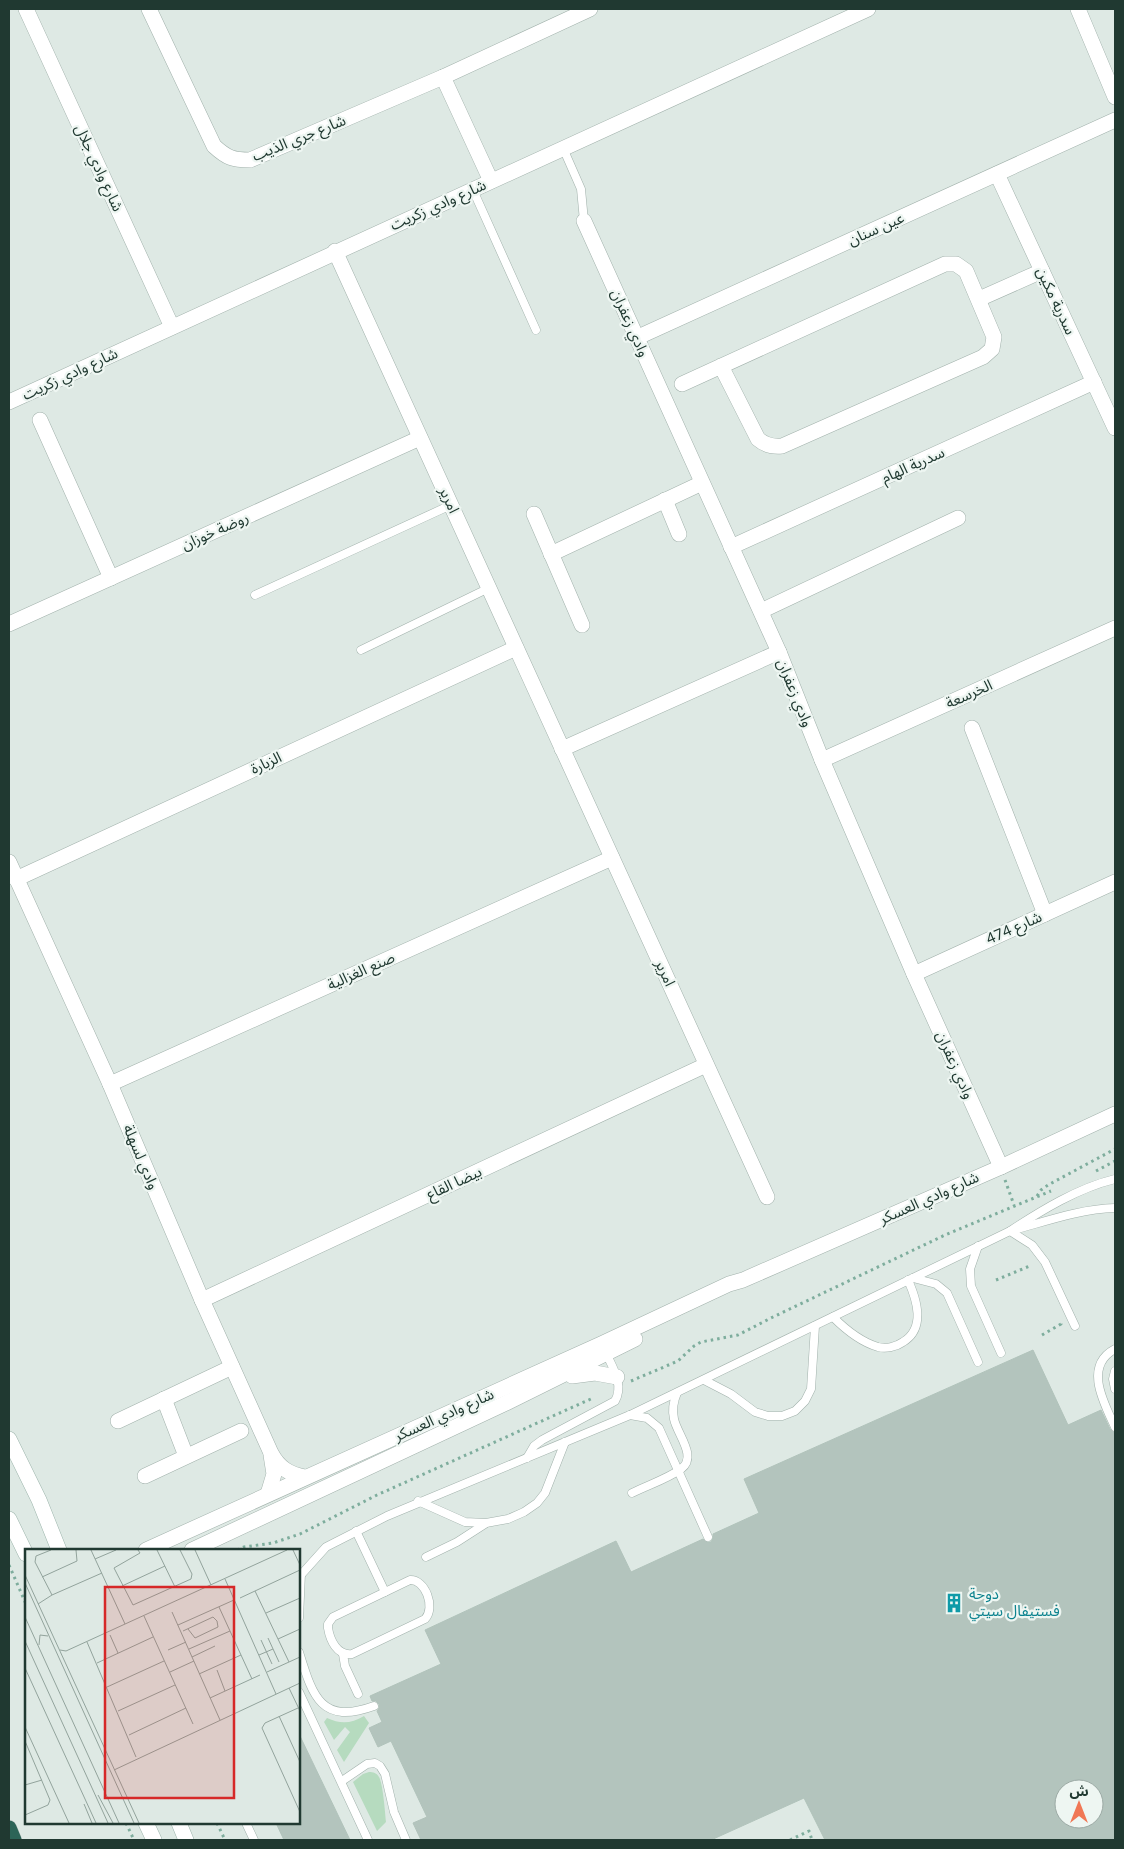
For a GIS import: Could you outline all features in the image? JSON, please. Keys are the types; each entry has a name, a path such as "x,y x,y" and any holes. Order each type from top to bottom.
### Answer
{"highway":[{"path":"9,1828 14,1840"}],"street":[{"name":"شارع وادي جلال","path":"26,9 172,327"},
{"name":"شارع جري الذيب","path":"148,9 214,146 224,155 237,160 250,160 263,156 590,9"},
{"name":"شارع وادي زكريت","path":"9,402 868,9"},
{"path":"1078,9 1115,97"},
{"path":"442,77 491,181"},
{"name":"عين سنان","path":"636,338 1115,120"},
{"name":"سدرية مكين","path":"997,174 1115,428"},
{"name":"وادي زعفران","path":"584,221 779,652 822,760 914,974 1001,1167"},
{"name":"امرير","path":"335,252 767,1198"},
{"path":"682,384 721,366 945,264 956,264 966,271 994,337 992,349 988,354 782,446 769,446 758,439 721,366"},
{"path":"979,299 1042,271"},
{"name":"سدرية الهام","path":"731,547 1094,382"},
{"path":"40,420 111,578"},
{"name":"روضة خوزان","path":"9,624 420,438"},
{"path":"551,554 702,483"},
{"path":"665,500 679,534"},
{"path":"534,514 582,625"},
{"path":"761,612 958,518"},
{"name":"الخرسعة","path":"822,760 1115,628"},
{"name":"الزبارة","path":"11,870 516,648"},
{"path":"562,749 779,652"},
{"path":"972,728 1045,914"},
{"name":"صنع الغزالية","path":"110,1084 612,858"},
{"name":"وادي لسهلة","path":"11,870 110,1084 202,1300 271,1453 276,1463 284,1470 294,1475 305,1477"},
{"name":"شارع 474","path":"914,974 1115,882"},
{"name":"بيضا القاع","path":"202,1300 706,1065"},
{"name":"شارع وادي العسكر","path":"148,1549 305,1477 604,1349 726,1294 743,1280 1001,1167 1115,1114"},
{"name":"شارع وادي العسكر","path":"194,1549 554,1380 604,1349"},
{"path":"118,1421 232,1368"},
{"path":"554,1380 588,1373 618,1382"},
{"path":"164,1399 186,1456"},
{"path":"145,1476 241,1431"},
{"path":"9,1439 39,1500 59,1549"},
{"name":"وادي لسهلة","path":"268,1494 274,1474 271,1453"},
{"path":"9,1519 25,1552"},
{"path":"146,1824 154,1840"},
{"path":"178,1824 186,1840"}],"lane":[{"path":"563,148 582,189 584,221"},
{"path":"473,190 536,330"},
{"path":"255,596 451,505"},
{"path":"361,650 489,588"},
{"path":"300,1575 326,1547 356,1531 418,1502 630,1415 1010,1231 1051,1207 1090,1188 1115,1179"},
{"path":"1010,1231 1075,1213 1115,1208"},
{"path":"1010,1231 1032,1245 1045,1262 1075,1326"},
{"path":"978,1246 970,1269 971,1286 1001,1353"},
{"path":"833,1317 856,1336 876,1346 892,1347 900,1345 912,1335 918,1320 916,1300 910,1279"},
{"path":"910,1279 936,1284 947,1293 978,1362"},
{"path":"704,1380 732,1394 755,1412 768,1416 782,1416 794,1411 805,1401 811,1389 815,1326"},
{"path":"527,1458 534,1446 542,1440 611,1404 617,1398 618,1382 604,1349"},
{"path":"1115,1349 1104,1358 1098,1376 1098,1386 1115,1426"},
{"path":"1115,1372 1113,1379 1115,1389"},
{"path":"632,1493 679,1470 685,1465 688,1457 673,1417 674,1401 677,1393"},
{"path":"630,1415 647,1418 658,1428 679,1470 708,1537"},
{"path":"418,1502 465,1522 486,1523 508,1519 524,1512 545,1493 551,1482 565,1442"},
{"path":"426,1557 457,1542 486,1523"},
{"path":"356,1531 385,1592"},
{"path":"343,1654 352,1654 422,1621 430,1612 429,1599 422,1586 417,1581 410,1580 330,1620 328,1632 336,1647 343,1654 345,1666 358,1694"},
{"path":"300,1655 314,1692 328,1709 338,1712 349,1712 374,1706"},
{"path":"300,1694 368,1840"},
{"path":"342,1781 367,1764 375,1763 380,1766 385,1774 394,1812 406,1840"},
{"path":"246,1824 254,1840"}],"path":[{"path":"1037,1197 1041,1190 1048,1185 1115,1149"},
{"path":"1089,1174 1115,1161"},
{"path":"1001,1167 1014,1206"},
{"path":"239,1549 273,1543 300,1534 377,1495 618,1382 678,1361 701,1342 738,1335 773,1316 945,1235 1054,1189"},
{"path":"996,1280 1032,1265 1036,1273"},
{"path":"1042,1335 1061,1324 1057,1316"},
{"path":"9,1565 25,1602"},
{"path":"126,1824 134,1840"},
{"path":"217,1824 225,1840"},
{"path":"790,1840 809,1831 812,1840"}],"green space":[{"path":"364,1716 369,1723 344,1762 337,1750 350,1732 345,1727 334,1740 324,1722 327,1718 341,1722 350,1722"},
{"path":"369,1772 375,1773 379,1777 384,1798 386,1822 377,1831 353,1782"}],"building":[{"name":"دوحة فستيفال سيتي","path":"1033,1350 1068,1425 1101,1410 1110,1429 1115,1433 1115,1840 825,1840 804,1798 711,1840 421,1840 413,1823 427,1817 391,1741 378,1747 369,1728 382,1722 377,1711 379,1704 376,1701 372,1701 370,1696 441,1664 425,1630 616,1541 631,1572 703,1539 711,1542 713,1534 759,1513 744,1479"},
{"path":"300,1736 350,1840 284,1840 276,1824 300,1824"}],"place":[{"name":"دوحة فستيفال سيتي","path":"954,1603"}]}
